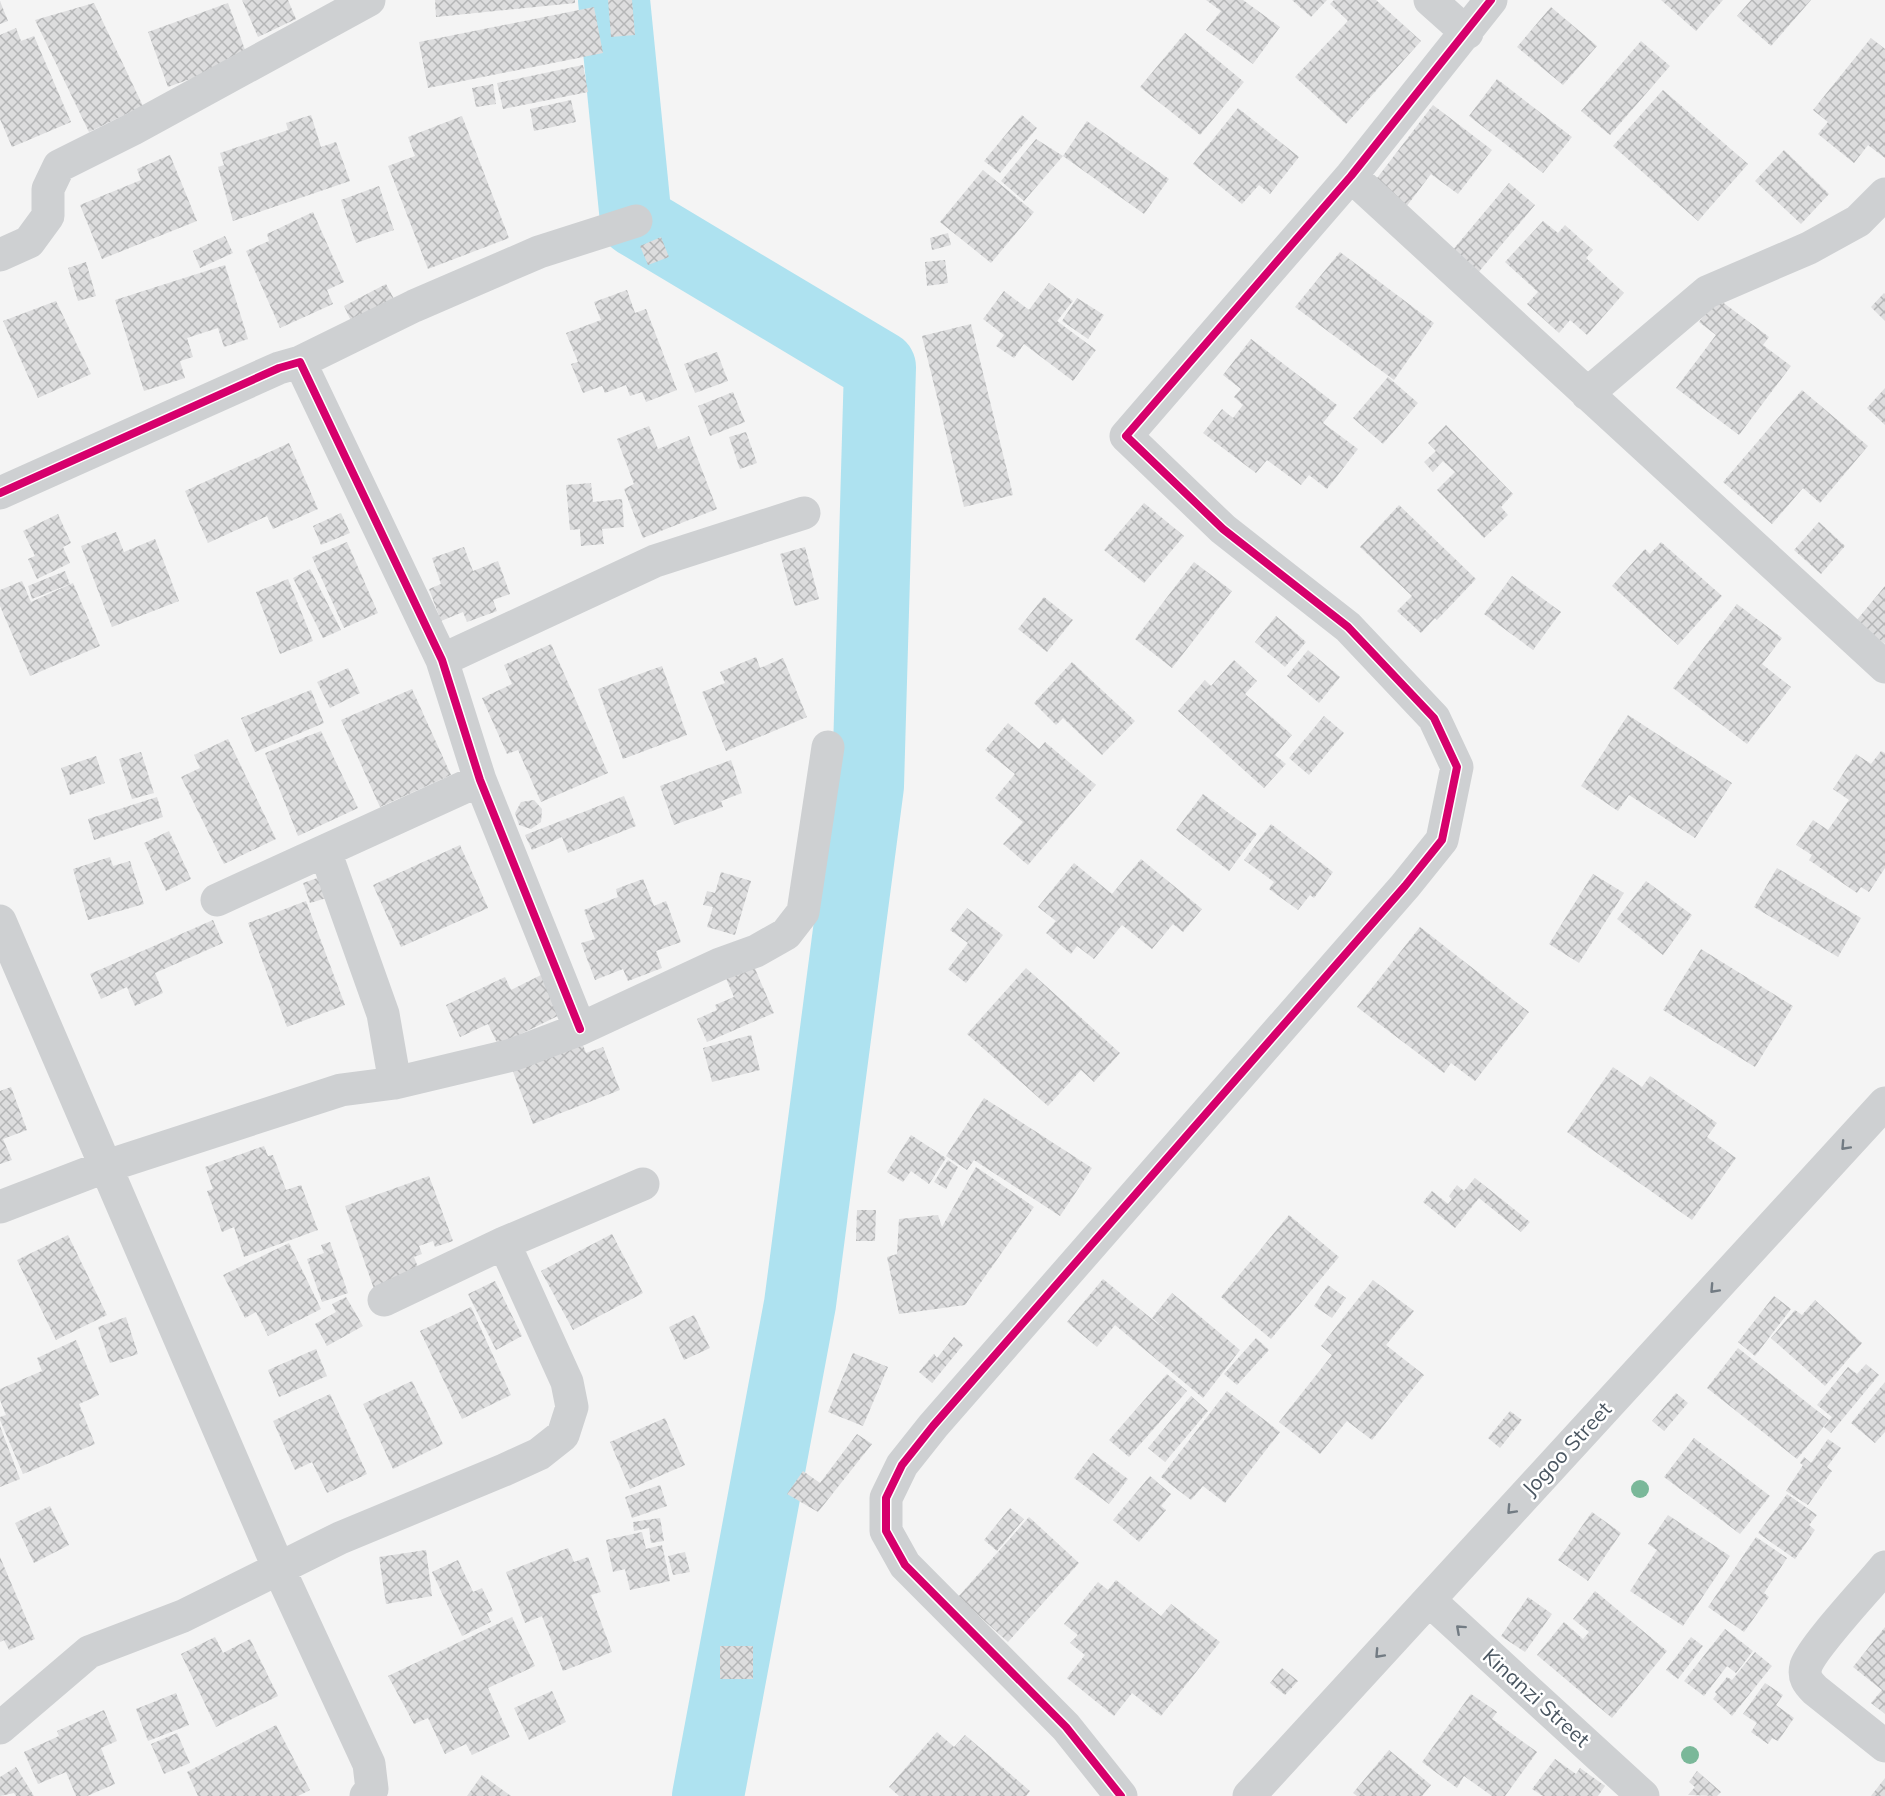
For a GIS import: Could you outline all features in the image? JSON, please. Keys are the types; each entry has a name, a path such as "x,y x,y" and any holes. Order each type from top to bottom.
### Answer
{"street":[{"path":"0,255 29,242 48,216 48,189 59,166 133,129 369,0"},
{"path":"1430,0 1467,33"},
{"path":"1121,1796 1066,1727 904,1565 886,1531 886,1498 902,1465 933,1426 1405,886 1442,840 1457,767 1434,718 1348,627 1223,529 1126,436 1351,176 1491,0"},
{"path":"1351,176 1885,667"},
{"path":"1587,394 1707,292 1809,248 1858,221 1885,195"},
{"path":"0,493 279,368 300,362 414,306 539,252 636,221"},
{"path":"300,362 442,660 480,780 580,1029"},
{"path":"442,660 655,561 804,513"},
{"path":"0,1207 104,1167 341,1090 394,1083 512,1055 580,1029 720,964 756,951 786,934 803,912 828,747"},
{"path":"217,900 480,780"},
{"path":"325,850 383,1014 394,1083"},
{"path":"0,921 279,1569 369,1764 372,1789 366,1796"},
{"name":"Jogoo Street","path":"1249,1796 1429,1600 1880,1120"},
{"path":"384,1300 504,1243 643,1185"},
{"path":"0,1728 89,1652 183,1616 410,1507 539,1454 563,1435 572,1407 567,1382 504,1243"},
{"path":"1885,1567 1811,1656 1805,1675 1815,1690 1885,1746"},
{"name":"Kinanzi Street","path":"1429,1600 1643,1796"}],"building":[{"path":"242,0 288,0 296,19 258,37"},
{"path":"435,0 575,0 575,3 436,17"},
{"path":"608,0 632,0 635,35 611,37"},
{"path":"1206,0 1243,0 1280,27 1253,64 1206,30 1221,11"},
{"path":"1292,0 1327,0 1311,17"},
{"path":"1334,0 1376,0 1421,41 1346,124 1295,77 1348,21 1330,4"},
{"path":"1661,0 1723,0 1696,31"},
{"path":"1751,0 1811,0 1771,46 1737,16"},
{"path":"0,1 8,21 0,24"},
{"path":"94,3 143,106 89,132 35,20"},
{"path":"228,3 248,58 168,87 148,32"},
{"path":"594,7 603,53 428,88 419,42"},
{"path":"1551,7 1597,46 1563,85 1517,47"},
{"path":"16,28 21,41 34,36 71,122 12,147 0,119 0,35"},
{"path":"1185,33 1244,82 1200,135 1140,87"},
{"path":"1871,38 1885,49 1885,158 1868,145 1854,163 1818,134 1828,122 1813,110"},
{"path":"1641,41 1670,66 1610,135 1581,111"},
{"path":"583,65 588,92 503,109 497,83"},
{"path":"1497,79 1572,137 1543,173 1469,116"},
{"path":"493,84 496,104 476,107 472,88"},
{"path":"1663,90 1748,164 1698,221 1613,146"},
{"path":"571,100 576,122 534,131 530,109"},
{"path":"1433,105 1492,150 1458,194 1431,174 1406,207 1374,182"},
{"path":"1238,108 1299,157 1270,194 1259,185 1242,204 1193,164"},
{"path":"311,115 321,147 336,142 350,181 233,221 218,167 224,165 220,153 288,130 286,123"},
{"path":"1022,115 1037,128 1000,173 984,161"},
{"path":"462,116 509,238 428,269 388,166 415,156 408,137"},
{"path":"1087,121 1169,179 1144,214 1063,156"},
{"path":"1036,139 1063,156 1024,201 1001,181"},
{"path":"1784,150 1829,194 1801,224 1755,181"},
{"path":"170,155 197,221 102,259 80,205 141,180 137,169"},
{"path":"983,170 1034,212 991,263 940,222"},
{"path":"1509,183 1535,205 1477,274 1451,252"},
{"path":"379,186 394,230 356,243 341,200"},
{"path":"313,212 344,282 327,290 333,304 280,328 246,251 269,241 267,234"},
{"path":"1543,221 1558,233 1565,225 1593,250 1586,258 1624,293 1587,335 1570,320 1559,333 1527,304 1538,292 1505,262"},
{"path":"948,233 951,245 932,250 930,238"},
{"path":"225,236 233,253 200,268 193,251"},
{"path":"661,237 669,257 648,265 640,246"},
{"path":"1340,252 1434,323 1394,380 1295,307"},
{"path":"945,260 948,283 927,286 925,262"},
{"path":"86,262 96,296 78,301 68,268"},
{"path":"225,265 248,339 224,347 218,328 187,338 193,357 180,361 185,378 144,391 115,300"},
{"path":"1049,283 1073,301 1057,321 1096,350 1073,381 1024,344 1014,358 996,346 1004,335 983,319 1004,291 1029,310"},
{"path":"386,284 394,299 351,321 344,306"},
{"path":"627,290 635,313 646,309 677,390 646,402 642,392 630,396 626,385 605,393 602,386 583,393 571,364 578,362 566,333 601,320 594,302"},
{"path":"1885,294 1885,321 1871,307"},
{"path":"1077,298 1104,315 1088,339 1062,321"},
{"path":"1717,298 1769,337 1763,345 1791,366 1739,435 1676,388 1716,335 1699,322"},
{"path":"56,301 91,374 38,398 3,321"},
{"path":"971,324 1013,495 964,507 922,336"},
{"path":"1251,339 1337,405 1323,423 1358,449 1327,489 1309,475 1301,485 1267,460 1256,473 1203,433 1222,409 1233,418 1243,405 1234,397 1241,389 1223,375"},
{"path":"717,352 728,381 695,393 684,364"},
{"path":"1388,377 1418,403 1383,444 1353,418"},
{"path":"1885,388 1885,425 1867,408"},
{"path":"1802,390 1868,446 1820,503 1803,488 1772,524 1723,482"},
{"path":"733,392 745,422 710,436 698,406"},
{"path":"1446,425 1513,494 1501,507 1508,515 1484,538 1437,490 1455,472 1443,461 1433,472 1424,462 1436,451 1428,443"},
{"path":"649,426 658,449 689,436 717,509 643,538 624,489 634,484 617,439"},
{"path":"746,432 757,463 740,469 729,437"},
{"path":"289,443 318,509 273,529 267,516 208,543 185,491"},
{"path":"591,483 593,502 622,499 624,527 602,529 604,544 581,546 580,529 570,530 566,485"},
{"path":"1144,503 1184,536 1144,583 1104,550"},
{"path":"1399,505 1476,579 1437,620 1435,618 1421,633 1397,611 1412,596 1360,547"},
{"path":"341,513 350,533 321,545 313,526"},
{"path":"58,514 71,543 63,547 70,563 37,579 28,559 35,556 23,531"},
{"path":"1819,522 1845,546 1821,574 1794,550"},
{"path":"116,532 124,552 155,539 179,601 112,627 81,546"},
{"path":"347,542 378,613 344,628 312,557"},
{"path":"1661,542 1722,596 1678,645 1612,586 1645,549 1650,554"},
{"path":"464,547 473,571 498,561 510,594 493,600 497,611 467,622 463,612 441,621 429,589 441,584 432,558"},
{"path":"805,547 819,599 795,606 780,554"},
{"path":"1194,562 1232,591 1172,668 1135,639"},
{"path":"310,569 341,630 323,638 293,578"},
{"path":"65,571 70,584 32,599 28,586"},
{"path":"1512,576 1561,612 1533,650 1484,614"},
{"path":"288,579 313,641 280,654 256,592"},
{"path":"22,581 31,602 73,583 100,646 30,676 0,606 0,590"},
{"path":"1885,586 1885,644 1856,621"},
{"path":"1044,597 1073,620 1047,652 1018,629"},
{"path":"1737,604 1782,638 1762,664 1791,687 1747,744 1673,688"},
{"path":"1276,616 1306,642 1285,667 1255,642"},
{"path":"551,644 608,773 541,802 518,750 507,754 482,698 512,684 504,665"},
{"path":"1308,650 1340,677 1319,703 1287,676"},
{"path":"756,657 760,668 783,658 807,717 726,751 702,692 725,683 720,672"},
{"path":"1234,660 1257,681 1245,694 1292,735 1275,755 1286,764 1264,788 1178,711 1205,680 1211,686"},
{"path":"1072,662 1135,721 1102,755 1063,718 1056,725 1034,703"},
{"path":"662,666 687,735 623,759 598,689"},
{"path":"348,668 360,693 330,708 317,682"},
{"path":"412,689 451,775 380,807 341,720"},
{"path":"311,690 324,723 255,752 241,718"},
{"path":"1628,715 1732,783 1695,838 1629,795 1618,811 1581,786"},
{"path":"1324,716 1344,733 1309,775 1289,758"},
{"path":"1008,723 1039,749 1045,742 1096,785 1028,865 1003,844 1023,822 995,798 1015,774 985,750"},
{"path":"321,731 358,808 298,836 265,753"},
{"path":"228,739 276,839 224,864 181,777 200,768 194,755"},
{"path":"1881,751 1885,753 1885,868 1869,892 1861,887 1857,893 1809,860 1812,855 1796,845 1813,820 1828,830 1849,800 1833,789 1856,754 1871,764"},
{"path":"141,752 154,793 132,799 119,759"},
{"path":"96,756 105,783 70,795 61,768"},
{"path":"731,760 742,793 721,801 723,807 674,825 660,786"},
{"path":"1203,794 1257,834 1229,871 1176,830"},
{"path":"624,796 636,826 568,853 562,837 532,850 525,835"},
{"path":"157,797 163,817 94,840 88,819"},
{"path":"534,800 542,809 541,822 531,829 519,825 515,813 521,802"},
{"path":"1271,824 1333,872 1314,898 1310,895 1298,910 1269,889 1274,882 1244,860"},
{"path":"169,831 191,879 166,891 144,843"},
{"path":"460,845 488,908 401,947 373,885"},
{"path":"110,857 113,866 130,861 144,904 88,920 73,869"},
{"path":"1141,859 1202,909 1183,932 1173,924 1152,949 1122,925 1094,959 1077,946 1071,954 1046,933 1056,921 1038,907 1074,863 1112,894"},
{"path":"1777,868 1861,918 1838,957 1754,907"},
{"path":"721,872 751,881 735,935 707,927 713,907 703,905 707,891 715,893"},
{"path":"1593,874 1624,893 1579,963 1549,944"},
{"path":"323,876 330,897 310,903 303,883"},
{"path":"643,879 654,906 666,901 681,942 656,951 662,968 628,981 623,969 595,980 581,943 595,939 584,910 618,897 616,889"},
{"path":"1646,881 1692,915 1663,955 1617,919"},
{"path":"306,901 345,1005 287,1027 248,923"},
{"path":"967,908 1003,935 966,983 948,969 968,943 950,930"},
{"path":"213,920 223,943 155,973 163,993 135,1006 127,987 101,999 90,974"},
{"path":"1420,927 1529,1012 1475,1081 1451,1063 1444,1073 1357,1007"},
{"path":"1701,949 1793,1006 1755,1067 1663,1010"},
{"path":"753,964 774,1013 707,1042 697,1019 717,1010 715,1005 734,997 725,976"},
{"path":"1026,968 1120,1053 1094,1082 1081,1070 1048,1106 967,1034"},
{"path":"545,973 564,1013 498,1045 488,1024 460,1037 446,1005 505,977 511,990"},
{"path":"751,1035 760,1070 712,1082 703,1048"},
{"path":"580,1037 586,1053 603,1047 620,1090 533,1124 510,1064"},
{"path":"1613,1067 1642,1087 1650,1076 1717,1123 1707,1137 1736,1158 1692,1220 1567,1132"},
{"path":"11,1087 27,1130 3,1139 12,1160 0,1164 0,1091"},
{"path":"984,1098 1092,1168 1060,1216 974,1160 967,1170 946,1156"},
{"path":"911,1135 946,1158 929,1184 911,1171 903,1182 887,1172"},
{"path":"264,1146 268,1156 273,1155 286,1190 301,1185 318,1230 244,1257 234,1227 222,1232 207,1191 213,1189 205,1167"},
{"path":"948,1160 958,1167 946,1189 934,1182"},
{"path":"976,1167 1034,1207 965,1305 899,1314 887,1257 897,1254 899,1219 938,1215 942,1227"},
{"path":"429,1176 453,1241 435,1247 433,1241 419,1246 422,1254 414,1257 421,1275 375,1292 345,1206"},
{"path":"1475,1178 1530,1222 1521,1232 1479,1198 1455,1228 1423,1202 1432,1191 1448,1204 1452,1199 1449,1196 1457,1185 1464,1191"},
{"path":"857,1210 876,1210 875,1241 856,1241"},
{"path":"1289,1215 1339,1257 1271,1339 1221,1297"},
{"path":"612,1234 643,1293 573,1330 541,1271"},
{"path":"68,1235 107,1315 56,1340 17,1260"},
{"path":"330,1242 348,1293 322,1302 307,1259 324,1253 321,1245"},
{"path":"289,1243 321,1309 268,1336 256,1312 245,1318 223,1275"},
{"path":"1103,1279 1169,1333 1152,1318 1172,1293 1240,1350 1203,1398 1115,1325 1097,1347 1067,1322"},
{"path":"1373,1280 1414,1311 1386,1345 1424,1375 1372,1440 1347,1421 1320,1454 1279,1422 1332,1355 1321,1346"},
{"path":"495,1281 522,1336 496,1350 468,1294"},
{"path":"1328,1285 1346,1298 1332,1318 1314,1306"},
{"path":"1774,1296 1791,1309 1755,1356 1738,1342"},
{"path":"346,1297 363,1326 327,1346 315,1324 336,1312 332,1304"},
{"path":"1815,1300 1862,1343 1825,1386 1771,1338 1795,1310 1802,1315"},
{"path":"471,1307 511,1395 462,1419 420,1331"},
{"path":"694,1315 710,1348 684,1360 669,1327"},
{"path":"126,1317 138,1354 110,1363 98,1327"},
{"path":"954,1337 963,1345 932,1383 919,1372 934,1354 937,1358"},
{"path":"1256,1338 1269,1350 1237,1385 1224,1374"},
{"path":"76,1340 99,1395 79,1404 95,1444 23,1474 0,1420 0,1417 6,1415 0,1400 0,1389 42,1371 37,1358"},
{"path":"1738,1348 1829,1420 1797,1459 1707,1388"},
{"path":"316,1349 327,1376 279,1397 268,1370"},
{"path":"853,1353 888,1367 863,1426 828,1412"},
{"path":"1866,1364 1879,1375 1831,1433 1824,1427 1832,1417 1817,1405 1848,1367 1857,1374"},
{"path":"1167,1374 1187,1391 1129,1457 1109,1440"},
{"path":"412,1381 443,1444 393,1469 363,1404"},
{"path":"1885,1382 1885,1432 1875,1443 1851,1423"},
{"path":"1227,1391 1280,1432 1225,1503 1203,1486 1191,1500 1161,1477"},
{"path":"1676,1393 1688,1403 1664,1431 1652,1421"},
{"path":"330,1394 367,1474 327,1493 312,1462 295,1470 273,1421"},
{"path":"1191,1396 1208,1411 1165,1462 1148,1448"},
{"path":"1510,1411 1522,1420 1500,1448 1488,1438"},
{"path":"665,1418 685,1465 630,1489 610,1442"},
{"path":"0,1426 20,1479 0,1487"},
{"path":"857,1434 872,1444 818,1512 787,1494 803,1471 820,1483"},
{"path":"1694,1438 1770,1496 1740,1534 1664,1477"},
{"path":"1828,1439 1841,1448 1827,1467 1832,1471 1808,1505 1786,1491 1803,1465 1800,1463 1804,1457 1811,1463"},
{"path":"1093,1453 1128,1479 1109,1504 1074,1478"},
{"path":"1150,1476 1171,1494 1161,1506 1166,1510 1139,1542 1113,1520"},
{"path":"660,1485 667,1506 632,1518 625,1497"},
{"path":"1787,1494 1817,1515 1809,1525 1815,1530 1795,1559 1758,1533"},
{"path":"50,1506 69,1545 34,1563 15,1523"},
{"path":"1010,1508 1024,1519 997,1551 984,1540"},
{"path":"1592,1512 1621,1533 1588,1581 1558,1560"},
{"path":"1668,1515 1730,1556 1683,1626 1630,1591 1657,1550 1648,1544"},
{"path":"1029,1517 1079,1563 1008,1642 958,1597"},
{"path":"660,1518 664,1541 651,1543 649,1528 634,1531 633,1522"},
{"path":"642,1532 646,1549 662,1545 670,1581 630,1590 625,1569 613,1572 606,1540"},
{"path":"1756,1537 1787,1558 1764,1593 1769,1597 1744,1632 1708,1607"},
{"path":"568,1548 574,1562 588,1557 601,1592 591,1595 612,1652 563,1671 542,1616 525,1623 506,1572"},
{"path":"426,1550 432,1596 386,1604 379,1557"},
{"path":"685,1552 690,1572 673,1575 668,1556"},
{"path":"0,1557 35,1639 9,1650 4,1640 0,1642"},
{"path":"458,1560 473,1592 482,1588 493,1611 487,1613 491,1622 462,1636 432,1572"},
{"path":"1116,1580 1161,1616 1171,1604 1220,1642 1161,1716 1132,1693 1114,1716 1067,1678 1085,1655 1070,1643 1078,1635 1064,1624 1098,1582 1108,1590"},
{"path":"1595,1591 1667,1651 1612,1718 1537,1655 1564,1622 1583,1639 1589,1632 1573,1619"},
{"path":"1528,1597 1552,1614 1525,1652 1501,1636"},
{"path":"512,1617 535,1666 488,1688 510,1737 472,1755 466,1744 445,1754 428,1718 414,1724 388,1676"},
{"path":"1885,1627 1885,1714 1871,1703 1882,1690 1853,1667"},
{"path":"1725,1629 1753,1651 1736,1673 1727,1666 1704,1696 1684,1681"},
{"path":"215,1637 223,1653 250,1639 278,1696 216,1727 181,1654"},
{"path":"1691,1637 1703,1646 1678,1679 1666,1670"},
{"path":"720,1646 753,1646 753,1679 720,1679"},
{"path":"1755,1652 1772,1666 1732,1716 1713,1699 1717,1694 1715,1692 1727,1677 1732,1680"},
{"path":"1282,1668 1298,1681 1285,1695 1270,1683"},
{"path":"1765,1683 1783,1695 1776,1705 1794,1718 1778,1741 1772,1738 1768,1744 1751,1732 1757,1723 1743,1714"},
{"path":"552,1691 566,1722 529,1740 514,1708"},
{"path":"176,1693 189,1725 148,1741 136,1709"},
{"path":"1471,1694 1497,1712 1492,1719 1537,1752 1505,1796 1492,1796 1464,1776 1457,1788 1422,1762"},
{"path":"104,1710 117,1741 101,1748 115,1784 87,1796 76,1796 66,1772 38,1784 24,1752 59,1736 57,1731"},
{"path":"276,1725 310,1790 298,1796 198,1796 187,1772"},
{"path":"937,1732 954,1747 965,1735 1030,1791 1026,1796 899,1796 889,1787"},
{"path":"177,1733 190,1763 164,1774 151,1744"},
{"path":"1389,1750 1431,1785 1422,1796 1357,1796 1353,1793"},
{"path":"1555,1759 1576,1774 1580,1768 1605,1786 1598,1796 1543,1796 1532,1789"},
{"path":"16,1767 34,1796 16,1796 14,1793 0,1796 0,1777"},
{"path":"1697,1771 1721,1792 1717,1796 1688,1795 1695,1787 1689,1782"},
{"path":"482,1775 511,1796 467,1796"},
{"path":"1885,1778 1885,1796 1871,1796"}],"waterway":[{"path":"614,0 636,221 880,367 868,786 800,1304 708,1796"}],"cycle path":[{"path":"1121,1796 1066,1727 905,1565 886,1531 886,1498 902,1465 933,1426 1405,886 1442,840 1457,767 1434,718 1348,627 1223,529 1126,436 1351,176 1491,0"},
{"path":"0,493 279,368 300,362 442,660 480,780 580,1029"}]}
